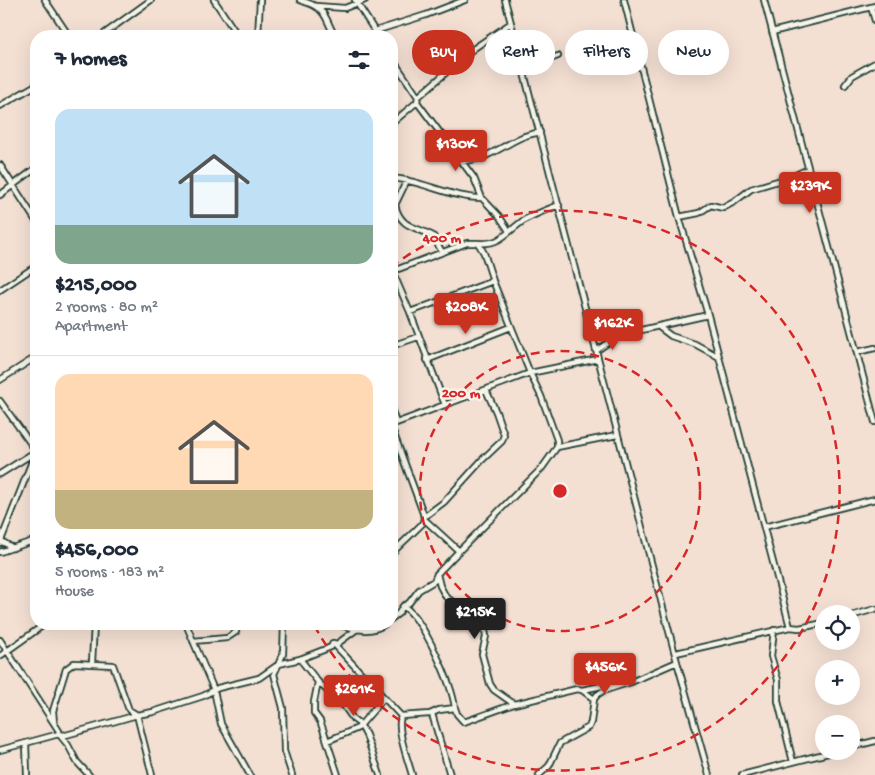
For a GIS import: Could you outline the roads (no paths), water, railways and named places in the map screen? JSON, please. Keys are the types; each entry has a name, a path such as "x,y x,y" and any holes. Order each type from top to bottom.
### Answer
{"street":[{"path":"45,0 65,30"},
{"path":"109,30 151,0"},
{"path":"214,0 232,30"},
{"path":"258,30 260,0"},
{"path":"300,0 316,6 345,8 355,2 365,0"},
{"path":"377,30 426,15 465,0"},
{"path":"505,0 513,30"},
{"path":"624,0 679,217 708,315 790,626"},
{"path":"764,0 875,422"},
{"path":"355,2 373,30"},
{"path":"316,6 326,16 332,30"},
{"path":"772,32 873,6 875,21"},
{"path":"398,118 472,48 511,23"},
{"path":"845,85 852,76 875,63"},
{"path":"398,69 417,100 469,172 478,186 482,198 499,216 509,231"},
{"path":"525,75 617,435 708,775"},
{"path":"0,106 30,88"},
{"path":"460,161 473,161 495,152 519,138 540,132"},
{"path":"469,172 473,161"},
{"path":"0,166 30,211"},
{"path":"679,217 699,213 711,205 723,208 751,189 808,169"},
{"path":"0,195 30,173"},
{"path":"398,179 408,180 444,192 482,198"},
{"path":"398,199 408,180"},
{"path":"398,268 467,243 478,242 487,244 502,238 524,220 559,205"},
{"path":"398,213 411,228 433,236 442,252"},
{"path":"398,614 403,606 409,603 420,590 434,581 436,574 542,468 557,447 557,440 541,396 511,327 484,253 478,242"},
{"path":"484,253 487,244"},
{"path":"0,290 30,270"},
{"path":"410,312 493,281"},
{"path":"398,284 445,405"},
{"path":"596,352 619,336 708,315"},
{"path":"588,318 619,336"},
{"path":"428,360 511,327"},
{"path":"659,327 671,336 695,344 719,357"},
{"path":"398,344 418,337"},
{"path":"857,352 875,348"},
{"path":"398,423 530,373 598,358"},
{"path":"0,380 30,361"},
{"path":"398,547 422,524 424,518 444,502 502,441 504,435 486,390"},
{"path":"0,401 30,444"},
{"path":"557,447 617,435"},
{"path":"398,440 424,518 459,551"},
{"path":"0,474 30,456"},
{"path":"13,548 0,542 30,470"},
{"path":"764,527 875,499"},
{"path":"0,552 30,542"},
{"path":"436,574 446,597 486,633 482,654 490,684 494,690 514,704"},
{"path":"403,606 412,613 442,663 457,714 464,722 514,704 568,690 582,690 616,683 626,684"},
{"path":"860,613 875,609"},
{"path":"676,654 790,626 799,628 815,625"},
{"path":"0,656 36,630"},
{"path":"92,663 94,630"},
{"path":"188,630 214,690 221,724 250,775"},
{"path":"193,641 226,638 236,630"},
{"path":"284,630 283,654 275,671 274,678 283,708 284,751 292,775"},
{"path":"333,643 337,644 356,630"},
{"path":"774,630 771,656 778,680 778,701 793,762"},
{"path":"0,640 77,762 88,775"},
{"path":"0,750 154,712 203,696 214,690 259,678 279,664 300,659 331,647 333,643"},
{"path":"333,643 401,716"},
{"path":"300,659 318,682 360,724 366,735 380,775"},
{"path":"539,775 549,766 560,743 589,727 594,699 603,691 626,684 677,662"},
{"path":"54,726 53,711 66,669 74,663 114,665 129,710 137,715 152,775"},
{"path":"318,682 314,713 320,721 338,775"},
{"path":"582,690 594,699"},
{"path":"327,741 356,729 384,698"},
{"path":"401,716 432,714 440,710 455,708"},
{"path":"432,714 450,775"},
{"path":"401,716 399,722 400,730 412,775"},
{"path":"860,745 875,742"},
{"path":"26,743 27,775"},
{"path":"742,775 815,756"}]}
